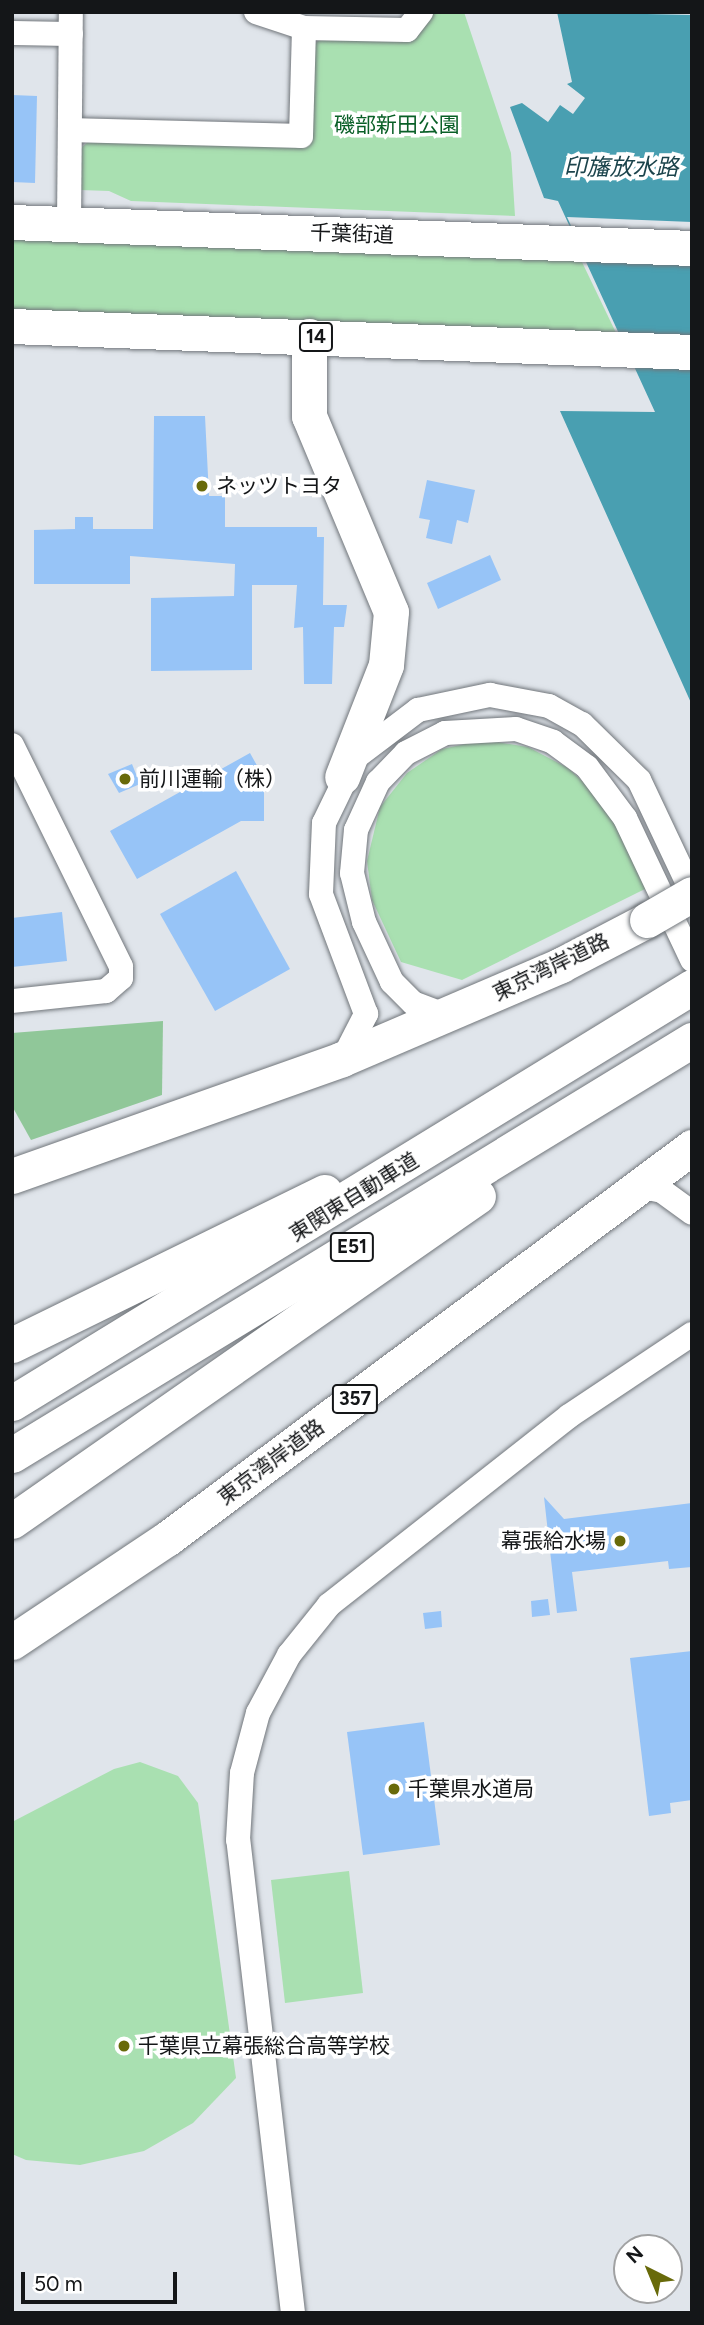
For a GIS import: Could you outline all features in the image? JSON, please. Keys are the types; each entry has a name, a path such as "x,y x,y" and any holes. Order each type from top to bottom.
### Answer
{"highway":[{"name":"千葉街道","path":"12,222 692,248"},
{"name":"14","path":"12,326 692,352"},
{"path":"309,337 309,416 391,612 386,665 342,777"},
{"name":"東京湾岸道路","path":"12,1176 342,1059 447,1016 647,920 692,893"},
{"name":"東関東自動車道","path":"12,1403 432,1149 685,991"},
{"name":"東関東自動車道","path":"12,1455 692,1040"},
{"path":"12,1521 601,1109 636,1075"},
{"name":"東京湾岸道路","path":"12,1642 168,1538 634,1185 692,1147"},
{"path":"12,1345 398,1157 432,1149"}],"street":[{"path":"256,12 304,29 407,30 421,12"},
{"path":"12,33 71,23 69,224"},
{"path":"70,130 301,135 304,29"},
{"path":"342,1059 366,1013 319,880 324,823 342,777 385,731 437,703 490,695 549,706 593,731 628,765 692,893"},
{"path":"447,1016 414,1003 392,982 364,922 352,873 356,830 373,789 406,753 445,733 516,729 554,742 587,767 625,818 692,960"},
{"path":"12,744 121,967 121,978 106,990 12,1002"},
{"path":"634,1185 662,1191 692,1213"},
{"path":"293,2313 238,1840 249,1741 271,1684 329,1605 516,1462 569,1416 692,1334"},
{"path":"516,1462 692,1354"}],"green space":[{"name":"磯部新田公園","path":"432,12 464,12 511,153 515,216 131,201 109,191 80,190 81,148 89,141 310,145 313,46 321,38"},
{"path":"12,239 581,260 618,337 12,312"},
{"path":"484,740 528,747 568,768 604,801 651,886 462,980 401,962 372,900 367,861 380,807 407,773 442,749"},
{"path":"163,1021 162,1095 31,1140 12,1106 12,1033"},
{"path":"140,1762 178,1776 198,1803 236,2078 193,2123 144,2151 80,2165 26,2160 12,2154 12,1822 114,1769"},
{"path":"349,1871 363,1993 285,2003 271,1880"}],"water":[{"name":"印旛放水路","path":"557,12 692,15 692,705 560,411 655,412 558,201 544,198 510,107 522,103 548,122 560,105 573,114 585,98 567,84 572,82"}],"pier":[{"path":"567,217 692,222 692,261 585,256"}],"building":[{"path":"12,95 37,96 35,183 12,182"},
{"path":"154,416 205,416 209,496 225,496 225,527 317,527 317,537 324,537 323,605 347,605 344,627 334,627 332,684 304,684 303,627 294,628 297,585 252,585 252,670 151,671 151,598 234,596 235,564 130,556 130,584 34,584 34,530 75,529 75,517 93,517 93,529 153,529"},
{"path":"427,480 475,490 468,523 457,520 452,544 426,538 430,520 419,518"},
{"path":"490,555 501,580 438,609 427,583"},
{"path":"250,753 264,778 264,821 241,821 137,879 110,831"},
{"name":"前川運輸（株）","path":"132,764 140,784 119,793 108,774"},
{"path":"236,871 290,969 215,1011 160,914"},
{"path":"62,912 67,961 12,967 12,918"},
{"name":"幕張給水場","path":"544,1497 564,1519 692,1503 692,1567 669,1569 668,1561 572,1572 577,1611 557,1613"},
{"path":"548,1599 550,1615 532,1617 531,1601"},
{"path":"441,1611 442,1627 425,1629 423,1613"},
{"path":"692,1651 692,1800 670,1803 671,1813 649,1816 630,1658"},
{"name":"千葉県水道局","path":"424,1722 440,1845 363,1855 347,1732"}],"place":[{"name":"ネッツトヨタ","path":"202,486"},
{"name":"前川運輸（株）","path":"125,779"},
{"name":"幕張給水場","path":"620,1541"},
{"name":"千葉県水道局","path":"394,1789"},
{"name":"千葉県立幕張総合高等学校","path":"124,2046"}]}
